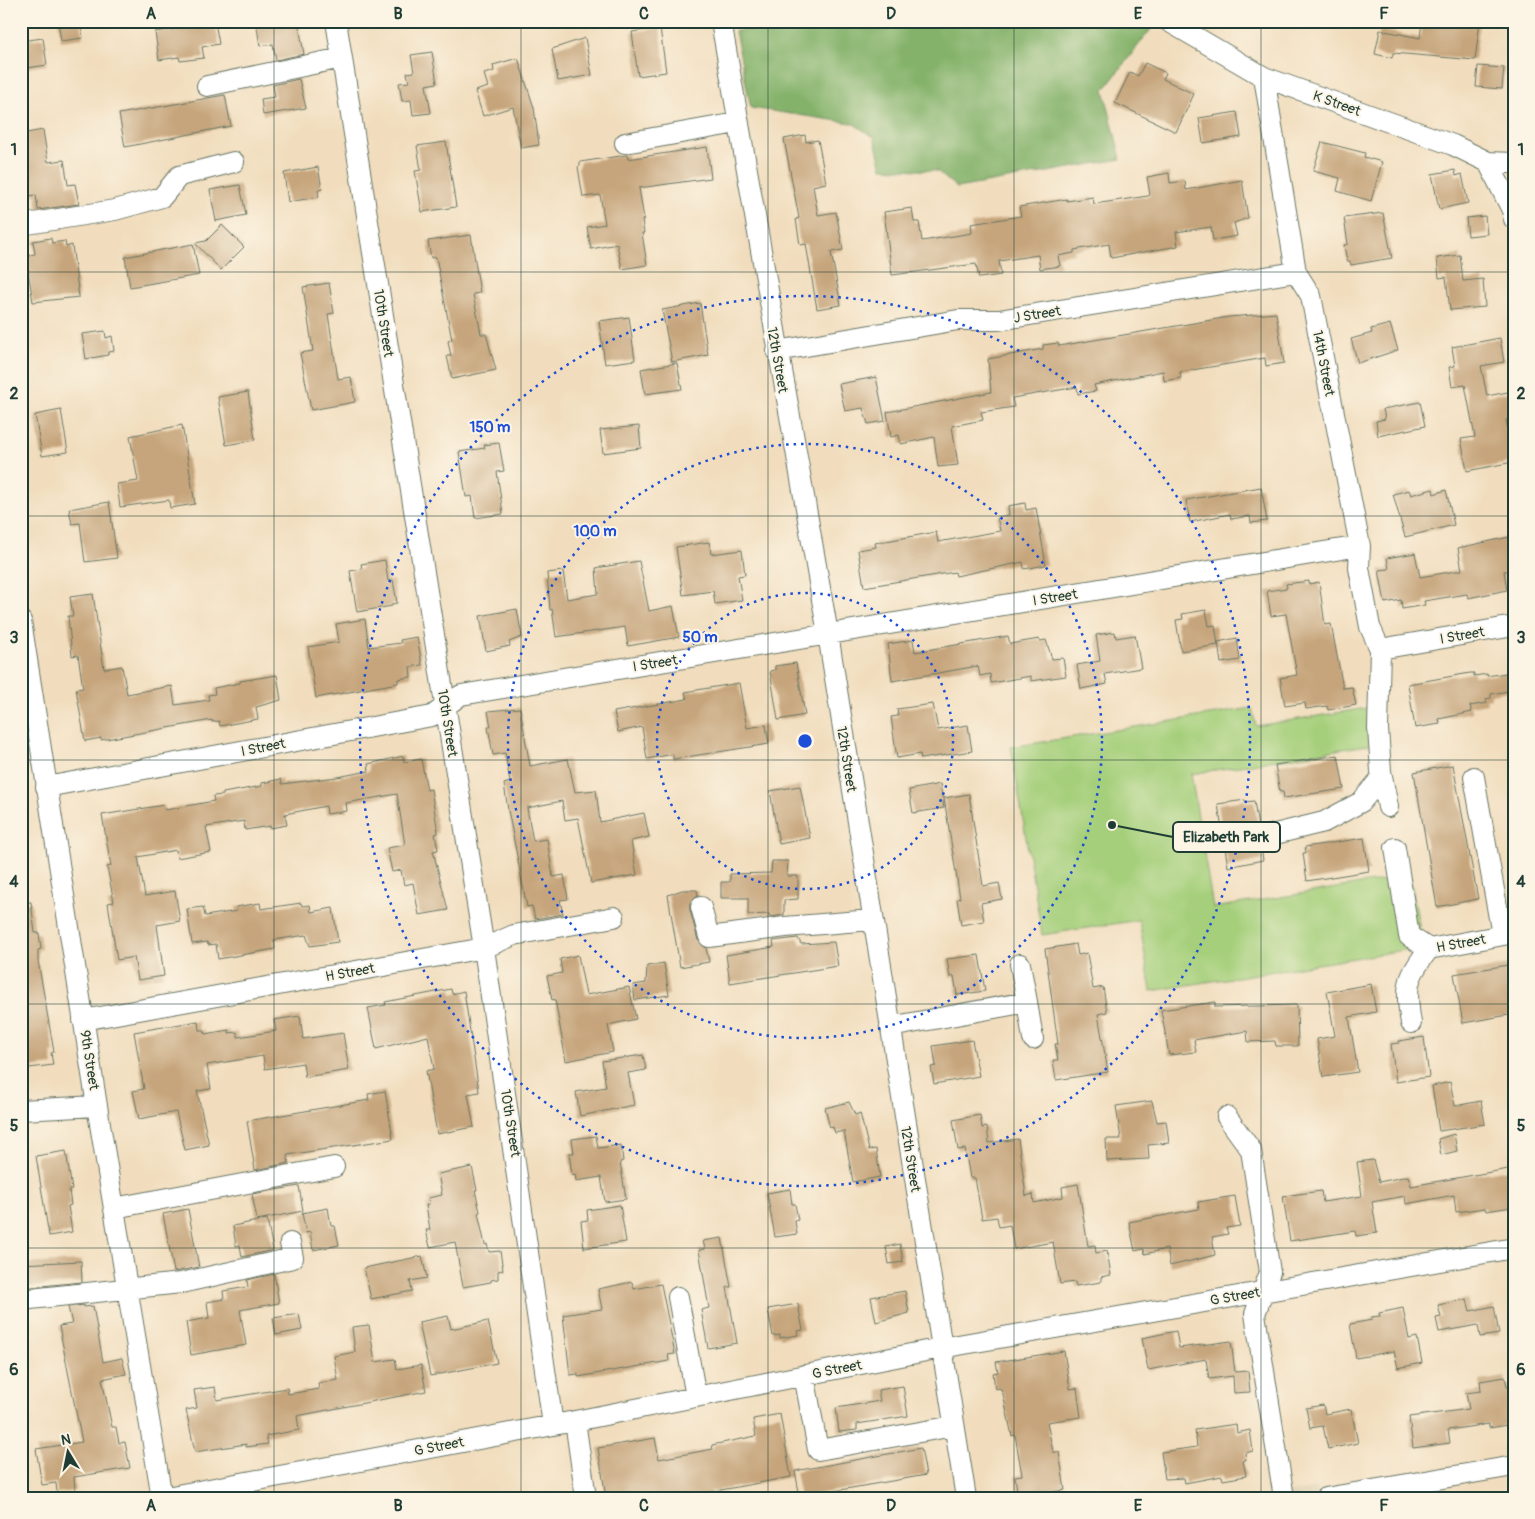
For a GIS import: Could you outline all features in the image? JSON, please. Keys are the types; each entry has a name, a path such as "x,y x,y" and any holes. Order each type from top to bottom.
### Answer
{"street":[{"name":"10th Street","path":"336,21 484,948 553,1425"},
{"name":"12th Street","path":"720,21 828,634 940,1348 966,1498"},
{"name":"K Street","path":"1168,21 1264,77 1453,145 1488,162 1514,162"},
{"path":"207,86 342,58"},
{"name":"14th Street","path":"1264,77 1296,272 1311,296 1360,546 1359,568 1370,628 1380,650"},
{"path":"625,142 737,123"},
{"path":"21,225 115,210 162,197 179,176 234,162"},
{"path":"1488,162 1512,210 1514,219"},
{"name":"J Street","path":"777,351 958,320 999,320 1296,272"},
{"name":"I Street","path":"46,787 432,716 461,695 1360,546"},
{"name":"9th Street","path":"21,621 28,704 46,787 162,1498"},
{"name":"I Street","path":"1380,650 1514,626"},
{"path":"1380,650 1378,728 1382,777 1388,806"},
{"path":"1270,834 1324,822 1361,802 1382,777"},
{"path":"1474,777 1508,934"},
{"path":"1395,848 1409,936 1429,949"},
{"path":"701,907 709,937 785,926 872,920"},
{"name":"H Street","path":"83,1020 484,948 514,935 614,917"},
{"name":"H Street","path":"1411,1023 1406,993 1413,969 1429,949 1508,934"},
{"path":"1020,964 1033,1039"},
{"path":"890,1027 1027,1002"},
{"path":"21,1110 97,1106"},
{"path":"1227,1118 1251,1150 1270,1272 1254,1314 1284,1498"},
{"path":"114,1208 334,1167"},
{"path":"21,1300 181,1283 293,1258 290,1243"},
{"name":"G Street","path":"162,1498 575,1421 940,1348 1514,1248"},
{"path":"678,1297 696,1397"},
{"path":"804,1375 818,1450 954,1426"},
{"path":"575,1421 586,1498"},
{"path":"1325,1498 1514,1466"}],"shaded area":[{"path":"1316,1488 1317,1498 1261,1498"}],"green space":[{"path":"828,21 1140,21 1151,29 1104,90 1121,159 957,188 937,171 882,168 874,137 852,123 751,108 735,31 828,27"},
{"path":"1379,706 1385,742 1191,774 1213,908 1410,876 1423,947 1151,991 1139,920 1042,935 1011,747 1252,708 1256,726"}],"building":[{"path":"58,21 80,21 83,38 61,41"},
{"path":"256,21 298,21 304,54 276,60 273,44 260,46"},
{"path":"1422,21 1480,21 1475,60 1393,53 1392,58 1375,54 1380,30 1420,38"},
{"path":"215,22 219,44 202,47 204,58 180,61 179,57 159,60 155,32"},
{"path":"660,28 666,72 638,76 632,32"},
{"path":"43,38 47,65 21,69 21,41"},
{"path":"585,38 592,75 558,81 552,49"},
{"path":"432,52 437,83 426,85 431,113 413,115 411,100 402,101 399,83 409,82 407,73 414,72 411,55"},
{"path":"518,58 534,108 539,145 521,148 513,107 483,116 475,91 488,87 484,74 494,71 493,65"},
{"path":"1145,63 1166,73 1163,79 1194,94 1176,132 1115,103 1130,72 1138,76"},
{"path":"1478,66 1504,68 1502,89 1476,87"},
{"path":"299,79 306,108 263,115 261,99 275,97 273,85"},
{"path":"225,95 231,126 125,147 119,114"},
{"path":"1237,112 1241,137 1203,143 1199,118"},
{"path":"43,130 48,162 64,160 68,185 75,184 79,204 38,210 36,195 21,197 21,134"},
{"path":"805,135 806,142 818,140 826,183 813,186 818,215 836,212 843,250 831,252 841,305 817,309 806,244 800,245 796,219 799,218 784,139"},
{"path":"446,142 456,207 422,212 415,171 421,170 417,146"},
{"path":"1322,142 1365,153 1364,157 1382,162 1371,201 1337,191 1340,178 1313,171"},
{"path":"707,147 711,178 639,188 644,219 642,220 644,233 642,233 647,265 622,269 617,244 591,249 587,227 605,224 600,195 583,197 578,167 580,162 627,155 628,159"},
{"path":"318,167 322,189 318,190 319,197 288,202 284,173"},
{"path":"1455,170 1456,176 1462,174 1468,203 1439,209 1432,174"},
{"path":"1169,173 1170,183 1185,181 1186,190 1242,180 1248,218 1234,223 1237,236 1213,240 1211,227 1176,232 1178,246 1111,258 1109,244 1074,250 1074,253 1058,256 1060,266 1040,269 1038,255 999,261 1001,275 979,278 976,264 892,275 884,212 912,208 914,222 919,222 922,241 972,233 971,224 1021,216 1019,207 1067,199 1067,201 1093,197 1094,204 1148,196 1150,195 1147,177"},
{"path":"240,185 246,215 216,221 210,190"},
{"path":"1383,213 1392,258 1351,265 1350,261 1347,261 1344,245 1348,244 1344,218"},
{"path":"1485,216 1487,234 1468,236 1466,218"},
{"path":"222,225 244,247 221,270 195,243 206,241"},
{"path":"471,235 480,293 473,294 481,334 486,334 496,370 452,379 447,356 451,356 448,341 452,340 436,257 431,258 428,241"},
{"path":"51,238 52,243 65,241 66,247 72,245 79,297 33,302 26,259 29,258 29,255 35,254 33,241"},
{"path":"193,244 199,275 130,287 125,257"},
{"path":"1460,255 1463,281 1483,279 1485,307 1450,310 1446,277 1439,278 1437,258"},
{"path":"329,283 334,313 328,314 338,379 351,377 355,402 311,410 300,353 313,351 303,287"},
{"path":"700,303 708,355 672,362 662,310"},
{"path":"1276,313 1284,363 1266,366 1265,358 1180,372 1181,378 1164,381 1163,371 1094,385 1096,391 1078,394 1077,387 1012,398 1014,407 981,412 983,420 952,426 958,465 938,467 934,437 901,444 899,435 891,437 887,412 991,392 988,359 1043,349 1043,345 1058,343 1059,346 1229,317"},
{"path":"629,317 635,360 605,364 599,321"},
{"path":"1390,324 1398,350 1358,363 1351,339 1372,333 1371,329"},
{"path":"105,331 106,338 112,336 114,351 108,352 108,355 86,359 82,334"},
{"path":"1500,338 1504,362 1481,366 1487,396 1508,392 1510,397 1512,396 1514,418 1506,420 1513,462 1467,471 1461,439 1475,437 1465,385 1452,387 1449,367 1455,366 1452,347"},
{"path":"677,363 682,389 645,394 641,369"},
{"path":"876,377 885,421 868,424 863,408 845,411 839,384"},
{"path":"248,392 255,440 226,445 218,397"},
{"path":"1420,402 1425,426 1378,436 1376,421 1385,419 1383,409"},
{"path":"61,410 68,452 42,456 35,415"},
{"path":"182,425 195,504 170,508 169,500 120,507 117,484 138,481 130,436"},
{"path":"639,426 641,448 603,453 600,430"},
{"path":"499,443 504,471 497,472 503,514 475,518 472,496 466,497 459,452 485,448 484,445"},
{"path":"1261,487 1267,521 1251,523 1250,516 1231,519 1230,514 1190,522 1186,500"},
{"path":"1433,489 1434,494 1446,490 1454,525 1405,537 1393,494 1409,490 1411,495"},
{"path":"109,502 117,558 85,562 80,523 72,524 69,509"},
{"path":"1025,503 1026,510 1036,508 1046,565 1024,569 1023,562 956,576 955,572 864,587 858,550 876,547 875,543 936,532 938,542 1000,531 997,517 1009,515 1008,506"},
{"path":"1514,536 1514,570 1504,571 1507,590 1468,598 1467,594 1424,601 1425,605 1402,609 1401,600 1385,603 1379,570 1389,569 1387,558 1415,553 1420,577 1462,570 1458,548"},
{"path":"709,542 711,554 742,550 745,575 738,576 742,600 715,604 713,591 683,595 676,547"},
{"path":"385,560 388,581 393,580 397,603 392,604 392,606 357,612 350,571 362,569 361,564"},
{"path":"639,561 649,611 673,606 679,637 628,646 625,627 556,637 552,609 550,610 547,573 563,571 567,599 598,594 596,568"},
{"path":"1309,581 1309,584 1319,582 1325,625 1331,624 1343,688 1352,687 1356,705 1328,710 1327,706 1306,709 1305,703 1285,706 1280,678 1297,675 1286,614 1271,616 1267,591 1287,588 1286,584"},
{"path":"93,594 104,669 122,666 127,694 172,686 175,705 209,700 208,695 215,694 214,688 240,683 240,681 277,675 281,700 256,707 258,719 220,726 219,721 212,722 212,720 101,740 101,738 85,741 76,689 83,688 78,655 72,656 68,616 73,616 70,597"},
{"path":"517,609 522,637 509,642 510,646 486,651 480,616"},
{"path":"1206,610 1209,626 1215,625 1218,645 1181,651 1176,620 1183,619 1182,614"},
{"path":"365,619 369,647 401,643 400,640 417,637 422,665 410,667 411,677 398,679 398,683 316,698 308,647 339,642 336,624"},
{"path":"1115,632 1116,638 1135,635 1141,668 1105,674 1107,684 1081,689 1077,665 1100,661 1096,635"},
{"path":"1008,636 1010,644 1039,639 1040,641 1046,640 1052,659 1063,658 1066,676 1031,681 1031,676 991,683 990,674 980,676 978,666 892,681 888,644 913,640 915,652"},
{"path":"1237,638 1240,660 1221,663 1218,642"},
{"path":"796,663 805,715 778,720 770,671 775,670 775,666"},
{"path":"1512,672 1514,690 1491,694 1491,698 1486,699 1487,703 1470,706 1472,712 1439,719 1440,724 1415,728 1408,684 1470,673 1474,673 1474,676 1487,674 1487,676"},
{"path":"739,683 747,728 766,725 769,744 673,759 673,754 647,759 642,727 618,732 614,712 687,699 685,692"},
{"path":"933,704 938,730 968,725 972,751 921,759 920,754 897,758 891,717 898,716 897,709"},
{"path":"520,708 530,766 568,759 575,792 596,790 600,822 644,813 649,837 631,841 637,875 591,883 578,818 565,820 562,801 527,808 533,841 547,839 553,877 564,875 568,899 560,900 563,914 535,919 532,906 527,907 508,810 504,784 510,782 505,753 493,755 488,727 491,727 488,711"},
{"path":"1338,755 1344,789 1284,798 1283,792 1280,792 1275,765"},
{"path":"403,756 404,762 421,759 427,790 431,789 438,833 435,834 438,850 433,851 448,910 419,915 413,883 404,885 401,870 392,872 387,848 405,845 397,794 346,803 347,811 327,814 326,806 285,814 287,825 270,828 270,826 245,830 244,821 206,827 211,852 177,858 176,850 138,857 145,896 175,891 180,921 157,925 164,976 138,980 134,957 117,960 108,903 114,902 107,867 111,866 102,815 164,805 165,810 214,801 213,796 262,786 262,783 281,779 282,784 369,771 368,764"},
{"path":"1453,765 1478,899 1437,907 1414,772"},
{"path":"940,784 944,808 913,813 909,790"},
{"path":"800,786 810,838 779,844 770,791"},
{"path":"969,794 983,886 999,883 1002,899 981,903 984,921 961,925 957,899 960,898 944,798"},
{"path":"1245,800 1245,802 1254,801 1263,860 1228,867 1218,804"},
{"path":"1364,838 1369,871 1307,881 1303,853 1306,853 1305,847"},
{"path":"772,861 788,861 787,876 798,876 798,899 784,900 784,915 770,917 769,914 748,915 748,898 721,898 721,882 730,882 730,874 771,873"},
{"path":"682,890 697,890 698,896 690,903 690,910 698,940 706,948 709,962 680,967 668,895"},
{"path":"21,902 31,902 35,933 39,933 41,949 38,950 38,961 54,1052 51,1053 53,1065 29,1068 28,1065 21,1066"},
{"path":"260,903 261,909 301,903 302,906 310,905 311,912 333,908 338,942 310,946 306,935 274,940 275,949 218,959 216,944 208,945 207,942 192,944 187,909 203,907 205,916 237,911 236,907"},
{"path":"798,938 801,944 834,942 838,966 730,983 726,955 774,947 773,941"},
{"path":"1076,944 1078,955 1087,953 1093,989 1103,987 1107,1012 1098,1014 1108,1072 1056,1080 1053,1060 1058,1060 1055,1044 1058,1044 1045,949"},
{"path":"578,955 586,995 629,987 636,1019 608,1025 613,1052 566,1061 555,999 552,1000 547,976 562,973 560,959"},
{"path":"979,955 985,991 957,995 954,976 950,977 947,959"},
{"path":"664,963 669,995 635,1000 633,985 646,983 647,966"},
{"path":"1514,964 1514,1014 1463,1023 1454,974"},
{"path":"1371,984 1376,1012 1349,1017 1358,1072 1323,1077 1317,1039 1335,1036 1327,992"},
{"path":"451,989 452,994 464,991 479,1092 468,1094 474,1127 437,1134 426,1071 434,1069 428,1036 376,1049 368,1008 386,1005 385,1002"},
{"path":"1215,1002 1215,1007 1297,1005 1298,1046 1276,1046 1275,1041 1248,1042 1247,1031 1194,1040 1196,1052 1169,1055 1161,1010"},
{"path":"300,1016 303,1039 343,1033 349,1070 305,1077 303,1063 265,1069 263,1056 207,1065 211,1089 197,1091 209,1145 185,1150 176,1112 139,1119 133,1091 144,1089 134,1032 198,1021 199,1030 204,1030 205,1034 229,1030 229,1033 237,1032 238,1037 276,1031 274,1020"},
{"path":"1424,1037 1429,1077 1396,1082 1391,1044"},
{"path":"972,1040 979,1076 934,1084 931,1067 936,1066 933,1046"},
{"path":"643,1055 646,1070 628,1073 634,1105 580,1116 576,1092 606,1087 602,1061"},
{"path":"1450,1082 1455,1106 1481,1101 1485,1124 1439,1131 1432,1086"},
{"path":"385,1091 393,1139 287,1155 289,1163 255,1170 247,1121 369,1100 368,1094"},
{"path":"1152,1101 1157,1122 1166,1121 1169,1143 1148,1145 1149,1159 1107,1161 1106,1139 1121,1139 1116,1106"},
{"path":"849,1102 855,1115 860,1113 869,1150 876,1149 880,1177 853,1182 844,1131 835,1133 833,1127 830,1128 825,1108"},
{"path":"980,1115 982,1128 987,1127 989,1143 1018,1139 1026,1196 1033,1194 1034,1203 1063,1197 1062,1187 1078,1184 1088,1246 1095,1245 1096,1253 1107,1251 1111,1275 1101,1277 1101,1282 1076,1286 1075,1282 1060,1284 1053,1242 1014,1249 1010,1225 999,1227 997,1217 982,1219 975,1178 970,1178 965,1149 958,1150 953,1120"},
{"path":"1454,1134 1457,1151 1441,1155 1438,1139"},
{"path":"596,1136 598,1148 621,1145 623,1161 620,1162 626,1199 605,1202 601,1177 576,1181 575,1174 572,1175 569,1153 574,1153 572,1139"},
{"path":"66,1151 72,1190 69,1190 71,1205 68,1206 72,1232 49,1236 36,1156"},
{"path":"1373,1160 1379,1182 1408,1176 1411,1186 1514,1168 1512,1207 1486,1211 1485,1208 1456,1212 1454,1195 1406,1204 1405,1196 1372,1202 1377,1233 1356,1236 1355,1231 1290,1241 1283,1196 1321,1191 1323,1202 1362,1196 1357,1162"},
{"path":"472,1167 480,1212 478,1213 485,1245 487,1244 489,1252 500,1251 503,1270 498,1271 498,1279 491,1280 491,1282 463,1287 455,1242 430,1247 426,1230 430,1230 426,1205 429,1204 428,1198 442,1195 438,1174"},
{"path":"299,1186 303,1211 257,1220 252,1194"},
{"path":"790,1189 792,1204 795,1204 798,1220 795,1221 797,1234 775,1237 767,1193"},
{"path":"1235,1196 1240,1226 1226,1228 1228,1234 1212,1237 1215,1255 1170,1266 1167,1249 1145,1254 1144,1249 1135,1251 1129,1222 1199,1209 1198,1202"},
{"path":"620,1205 626,1242 584,1248 581,1221 588,1220 587,1210"},
{"path":"328,1208 331,1226 335,1226 339,1245 313,1250 310,1232 306,1233 302,1213"},
{"path":"188,1209 199,1267 174,1272 163,1214"},
{"path":"267,1219 273,1250 242,1257 240,1245 236,1246 233,1226"},
{"path":"722,1238 731,1287 727,1287 737,1343 708,1348 701,1310 709,1308 699,1250 705,1249 703,1241"},
{"path":"900,1244 903,1262 889,1264 886,1247"},
{"path":"422,1256 427,1278 410,1281 412,1291 371,1299 364,1268"},
{"path":"81,1261 82,1282 21,1288 21,1264"},
{"path":"274,1274 279,1303 240,1310 246,1345 191,1355 186,1322 209,1318 207,1302 224,1299 223,1291 248,1287 247,1280"},
{"path":"632,1282 634,1289 661,1284 675,1354 668,1355 669,1361 578,1377 578,1374 570,1375 563,1315 602,1309 598,1289"},
{"path":"905,1291 909,1313 876,1322 871,1297"},
{"path":"1467,1299 1470,1311 1494,1306 1499,1334 1480,1337 1478,1325 1439,1332 1436,1318 1441,1317 1438,1305"},
{"path":"798,1304 803,1330 797,1331 798,1335 780,1338 780,1335 773,1336 768,1309"},
{"path":"84,1305 84,1307 93,1306 103,1362 122,1358 126,1374 102,1379 112,1427 116,1427 119,1443 125,1442 130,1468 74,1477 75,1491 57,1493 56,1483 42,1485 36,1449 82,1442 59,1326 72,1324 68,1307"},
{"path":"1403,1308 1409,1339 1417,1337 1422,1363 1398,1368 1394,1351 1356,1358 1350,1324 1372,1320 1371,1317 1380,1316 1379,1313"},
{"path":"299,1314 302,1330 276,1335 273,1318"},
{"path":"448,1316 451,1329 488,1321 497,1363 430,1376 419,1322"},
{"path":"369,1325 375,1362 395,1359 397,1369 421,1365 426,1391 297,1416 299,1430 266,1436 268,1444 246,1447 246,1444 195,1452 186,1410 197,1408 194,1390 215,1387 217,1400 287,1388 288,1394 319,1389 318,1383 338,1380 334,1356 355,1352 352,1327"},
{"path":"1176,1331 1179,1348 1231,1341 1235,1372 1248,1371 1250,1392 1234,1393 1233,1376 1209,1379 1206,1359 1148,1370 1142,1338"},
{"path":"1064,1351 1070,1389 1077,1388 1081,1417 1047,1422 1053,1452 1059,1452 1065,1490 1053,1492 1054,1498 1018,1498 1015,1476 1022,1475 1015,1435 1012,1436 1003,1394 1000,1388 995,1389 993,1373 998,1372 996,1362"},
{"path":"1505,1377 1510,1393 1514,1392 1514,1424 1489,1428 1489,1424 1448,1430 1450,1443 1413,1448 1409,1417 1469,1409 1466,1393 1481,1391 1480,1381"},
{"path":"903,1386 908,1416 857,1424 857,1430 839,1432 836,1408 880,1401 878,1390"},
{"path":"1323,1405 1325,1414 1351,1409 1358,1443 1328,1449 1323,1426 1310,1428 1306,1408"},
{"path":"780,1414 791,1477 710,1492 711,1495 693,1498 606,1498 598,1448 655,1438 659,1459 713,1449 712,1445 756,1436 753,1419"},
{"path":"1236,1424 1237,1433 1250,1430 1253,1451 1245,1453 1246,1460 1243,1460 1246,1476 1223,1480 1222,1476 1185,1483 1184,1478 1165,1479 1161,1452 1197,1447 1195,1430"},
{"path":"921,1448 926,1475 800,1497 795,1471"}],"place":[{"name":"Elizabeth Park","path":"1112,825"}]}
